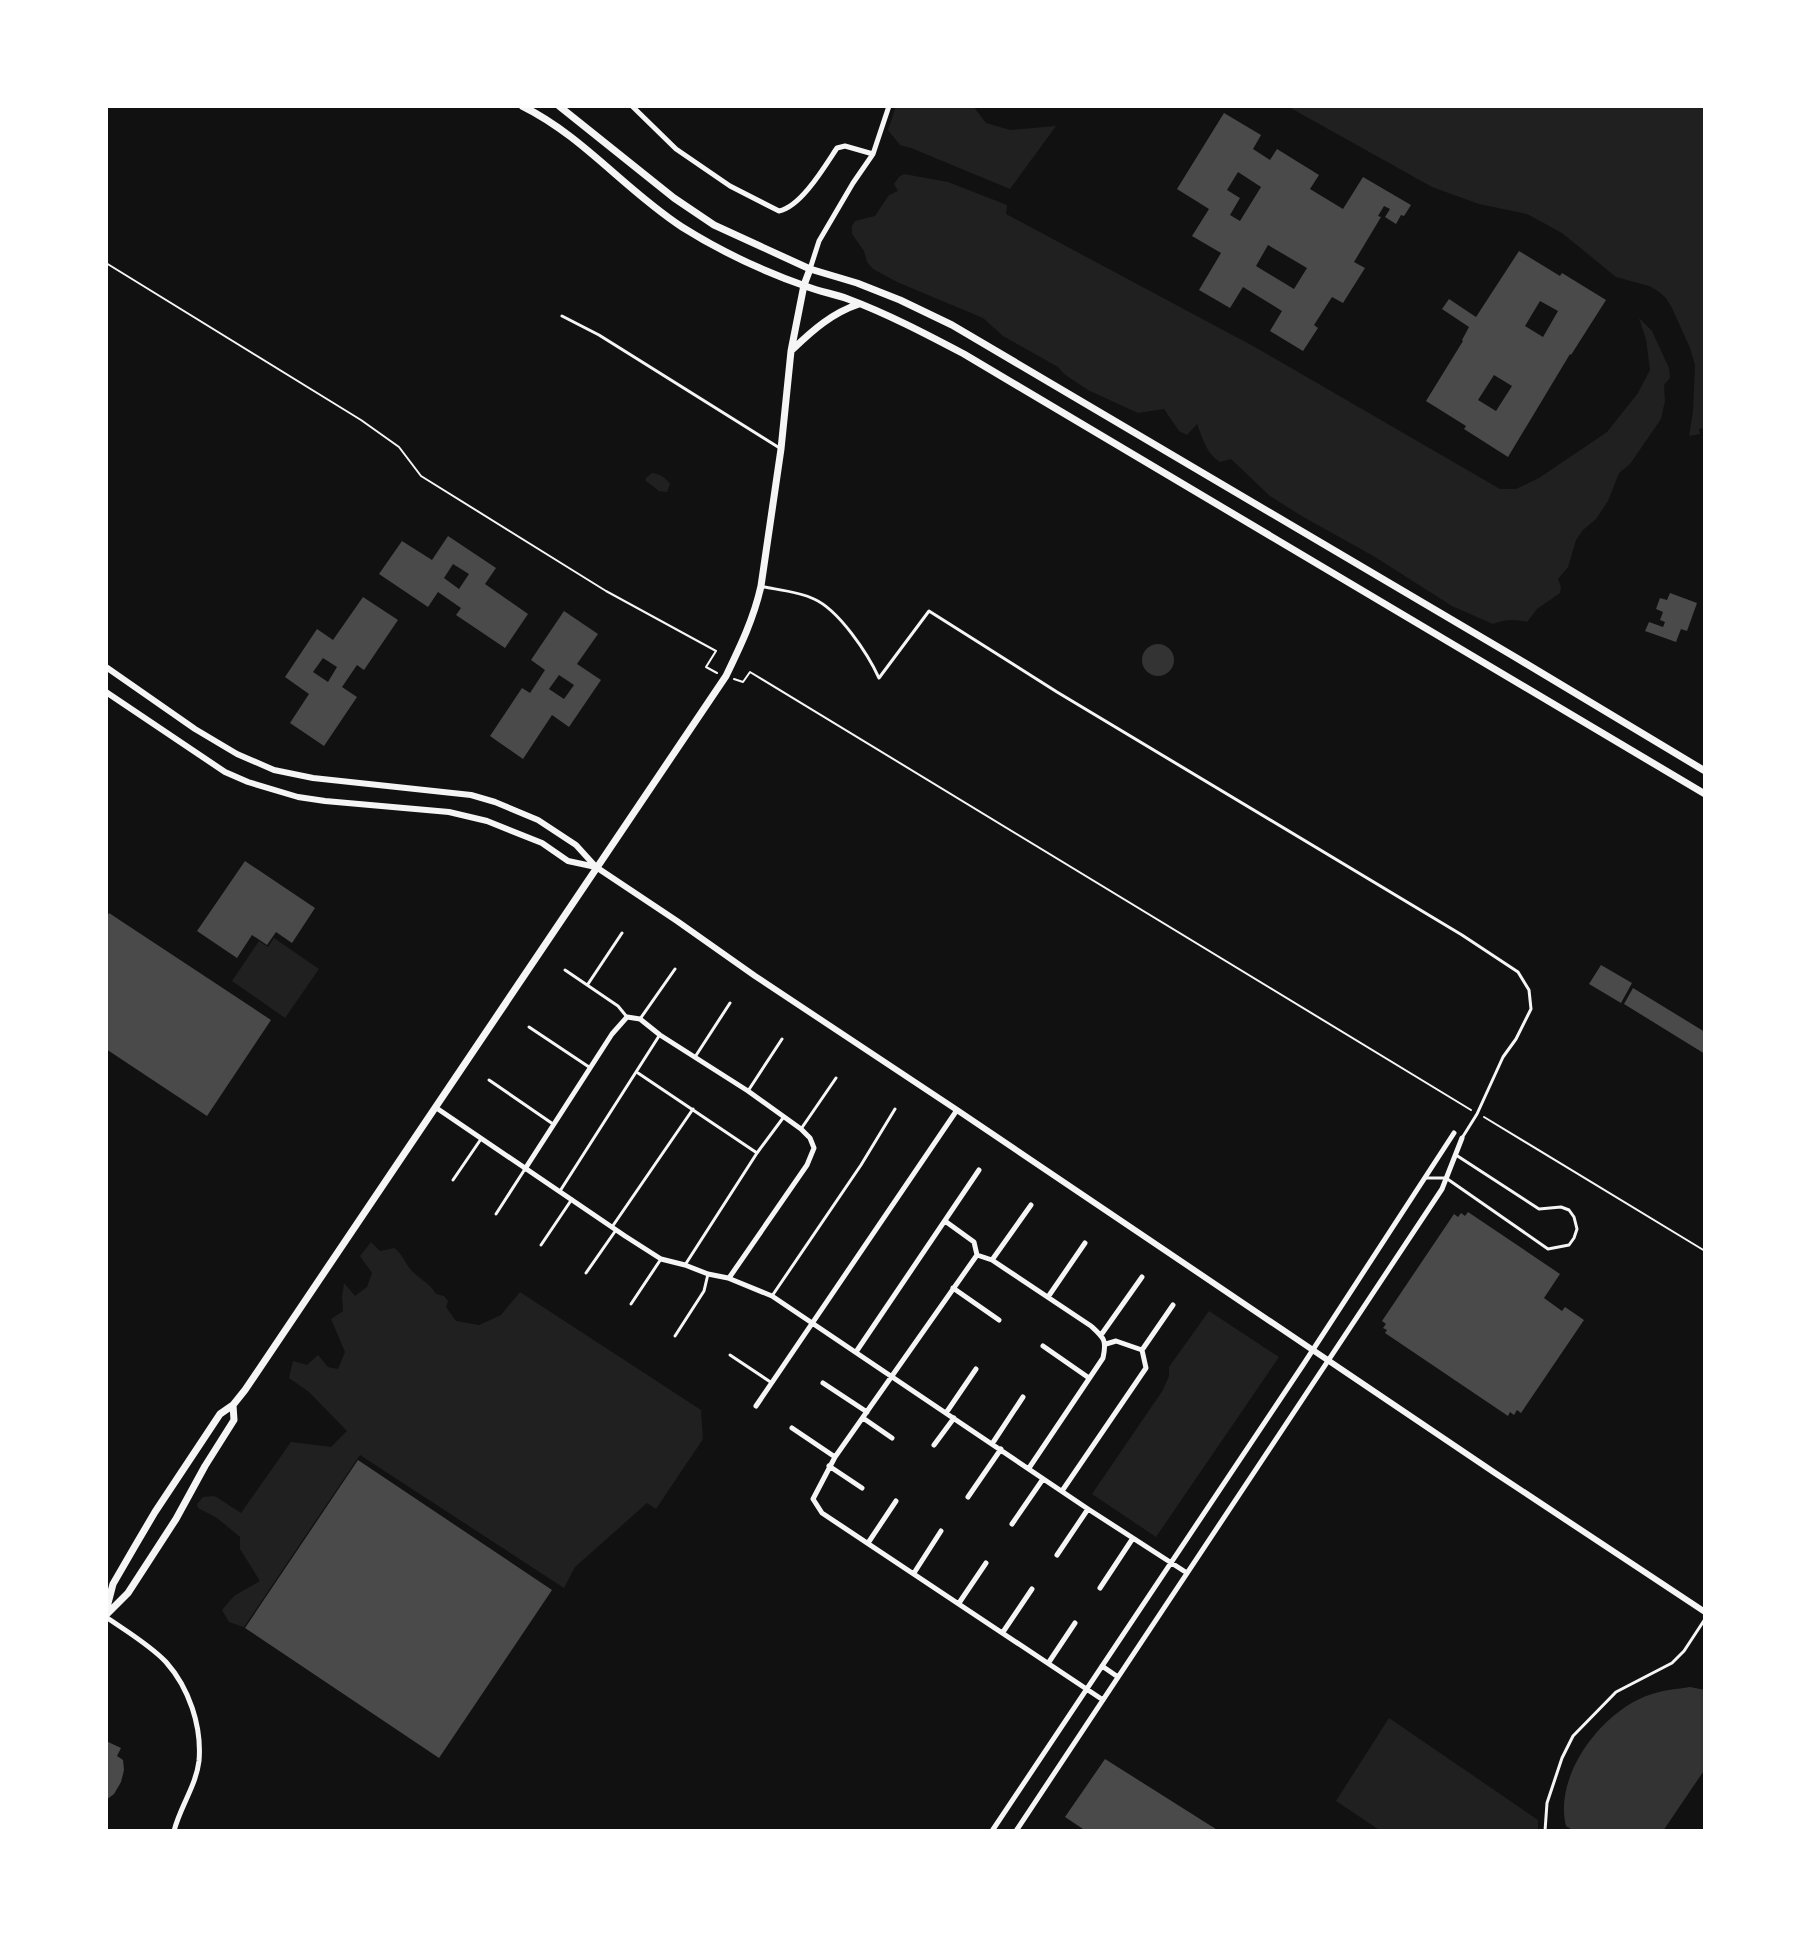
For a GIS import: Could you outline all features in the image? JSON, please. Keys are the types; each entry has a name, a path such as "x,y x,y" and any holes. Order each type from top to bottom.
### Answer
{"main road":[{"path":"522,106 567,133 682,227 732,254 909,325 964,354 1705,794"},
{"path":"559,106 674,198 714,225 810,269 857,283 952,325 1705,771"},
{"path":"106,1614 113,1584 155,1512 220,1414 233,1405 245,1390 726,676 747,630 761,586 781,449 791,351 810,269"},
{"path":"791,351 824,321 859,304"},
{"path":"106,1614 128,1593 176,1519 234,1420 233,1405"}],"street":[{"path":"632,106 676,149 730,186 779,211 788,209 812,184 837,148 845,146 873,154"},
{"path":"810,269 819,241 873,154 889,106"},
{"path":"106,667 195,729 237,754 274,770 313,778 471,795 538,820 576,845 596,867 755,976 1705,1612"},
{"path":"106,692 225,772 248,782 298,797 459,814 487,821 542,843 568,861 596,867"},
{"path":"525,1169 612,1034 627,1017 640,1019 801,1129 814,1148 807,1165 728,1278"},
{"path":"435,1107 661,1259 728,1278 772,1296 1187,1573"},
{"path":"756,1406 957,1110"},
{"path":"992,1831 1454,1133"},
{"path":"1016,1831 1442,1189 1462,1138"},
{"path":"856,1352 979,1170"},
{"path":"992,1260 1031,1205"},
{"path":"945,1221 974,1242 977,1255 835,1457 813,1499 822,1513 1103,1700"},
{"path":"1048,1297 1085,1243"},
{"path":"977,1255 992,1260 1091,1326 1106,1344 1103,1358 1029,1468"},
{"path":"1101,1335 1142,1277"},
{"path":"953,1288 999,1320"},
{"path":"1062,1491 1141,1378 1146,1368 1142,1350 1173,1305"},
{"path":"1106,1344 1116,1341 1142,1350"},
{"path":"1043,1346 1089,1378"},
{"path":"946,1413 976,1369"},
{"path":"823,1383 892,1438"},
{"path":"992,1444 1023,1397"},
{"path":"934,1445 954,1418"},
{"path":"792,1428 835,1457"},
{"path":"968,1497 1001,1449"},
{"path":"829,1466 862,1488"},
{"path":"1012,1524 1043,1479"},
{"path":"868,1543 896,1501"},
{"path":"1057,1555 1088,1509"},
{"path":"914,1573 941,1531"},
{"path":"1100,1588 1133,1538"},
{"path":"959,1603 986,1563"},
{"path":"1003,1632 1032,1589"},
{"path":"106,1614 165,1661 180,1681 192,1709 199,1761 193,1785 174,1831"},
{"path":"1049,1662 1075,1623"},
{"path":"1102,1666 1118,1677"}],"lane":[{"path":"562,316 599,335 781,449"},
{"path":"761,586 813,598 827,607 872,662 879,678 929,611 1518,972 1529,990 1531,1009 1462,1138"},
{"path":"588,984 622,933"},
{"path":"640,1019 675,969"},
{"path":"565,970 618,1006 627,1017"},
{"path":"695,1057 730,1003"},
{"path":"529,1027 589,1067"},
{"path":"560,1191 660,1035"},
{"path":"748,1091 782,1039"},
{"path":"637,1072 757,1153"},
{"path":"801,1129 836,1078"},
{"path":"489,1080 553,1124"},
{"path":"586,1273 693,1109"},
{"path":"772,1296 895,1109"},
{"path":"685,1265 783,1117"},
{"path":"453,1180 481,1139"},
{"path":"1425,1178 1446,1178 1548,1249 1569,1245 1577,1229 1576,1220 1569,1210 1561,1207 1539,1209 1456,1155"},
{"path":"496,1214 525,1169"},
{"path":"541,1245 572,1199"},
{"path":"631,1304 661,1259"},
{"path":"675,1336 704,1291 708,1274"},
{"path":"730,1355 772,1383"},
{"path":"1545,1831 1547,1803 1573,1736 1616,1692 1672,1663 1684,1651 1705,1619"}],"path":[{"path":"106,263 361,420 399,447 421,476 606,591 716,651"},
{"path":"750,672 1705,1251"}],"shaded area":[{"path":"896,106 973,106 986,123 1010,130 1056,126 1010,189 900,145 888,130"},
{"path":"1287,106 1705,106 1705,428 1699,429 1700,434 1689,436 1695,365 1672,308 1658,291 1616,277 1562,233 1527,214 1479,204 1432,187"},
{"path":"904,174 948,182 1007,205 1006,214 1253,346 1500,489 1516,489 1539,478 1607,432 1638,393 1650,370 1646,339 1639,318 1652,331 1669,368 1670,378 1664,385 1665,401 1661,419 1630,464 1619,473 1608,501 1596,519 1576,540 1568,567 1558,579 1560,593 1537,609 1527,622 1510,620 1493,624 1452,606 1270,496 1231,459 1220,462 1215,458 1197,424 1187,435 1179,431 1164,409 1138,413 1088,390 1058,367 1003,336 983,318 873,269 852,234 852,226 855,221 875,216 889,195 898,191 894,184"},
{"path":"652,473 662,476 670,484 667,492 659,491 646,481"},
{"path":"1158,644 1169,649 1174,660 1169,671 1158,676 1147,671 1142,660 1147,649"},
{"path":"274,938 319,969 285,1018 232,981 259,941 268,947"},
{"path":"371,1242 380,1251 397,1250 414,1273 436,1294 444,1296 448,1301 446,1307 456,1321 479,1325 501,1315 520,1292 701,1410 703,1439 656,1509 647,1503 575,1567 564,1588 360,1455 244,1627 229,1622 222,1610 234,1596 260,1581 240,1549 240,1537 217,1518 198,1508 197,1504 203,1497 214,1496 241,1513 291,1442 331,1447 347,1431 309,1392 289,1378 293,1361 307,1365 318,1355 328,1367 338,1369 345,1352 331,1319 343,1311 344,1283 355,1296 367,1287 372,1273 360,1256"},
{"path":"1209,1311 1279,1357 1156,1537 1092,1494 1163,1390 1169,1367"},
{"path":"1690,1687 1705,1690 1705,1769 1663,1831 1574,1831 1566,1826 1564,1806 1567,1786 1586,1746 1600,1729 1634,1702 1657,1693"},
{"path":"1389,1718 1538,1820 1538,1831 1381,1831 1336,1801"}],"building":[{"path":"1224,113 1261,135 1253,149 1270,160 1277,149 1319,175 1310,189 1343,209 1363,177 1411,205 1396,224 1385,217 1390,209 1384,206 1378,216 1381,217 1354,262 1365,268 1343,303 1332,297 1314,325 1318,328 1303,351 1270,331 1282,311 1243,287 1230,308 1199,290 1221,253 1192,236 1209,209 1177,189","holes":["1238,172 1261,187 1240,221 1230,215 1240,198 1227,190","1268,245 1307,268 1294,289 1256,266"]},
{"path":"1519,251 1606,300 1508,457 1426,401 1469,327 1442,309 1449,299 1476,317","holes":["1540,301 1558,311 1543,337 1525,326","1494,375 1512,386 1496,411 1478,400"]},
{"path":"448,536 496,568 485,584 528,614 505,648 456,615 461,608 438,592 428,607 379,574 402,541 432,560","holes":["453,564 469,574 459,589 444,578"]},
{"path":"1670,593 1697,603 1687,631 1681,629 1676,642 1645,631 1649,622 1663,627 1665,622 1660,620 1663,612 1656,609 1660,598 1667,600"},
{"path":"363,597 398,620 364,670 357,665 342,687 357,697 324,746 290,723 309,694 285,677 317,629 333,640","holes":["323,658 337,667 328,682 313,672"]},
{"path":"564,611 598,634 577,664 601,680 569,727 552,715 523,759 490,736 522,688 530,693 545,670 531,660","holes":["559,675 574,685 564,699 549,689"]},
{"path":"245,861 315,908 292,943 276,932 267,945 252,935 237,958 197,931"},
{"path":"109,913 271,1020 207,1116 106,1049 106,918"},
{"path":"1601,965 1632,983 1621,1003 1589,984"},
{"path":"1633,988 1705,1032 1705,1054 1624,1004"},
{"path":"1468,1212 1560,1274 1544,1298 1562,1311 1565,1307 1584,1320 1521,1413 1517,1410 1514,1415 1510,1412 1508,1416 1385,1333 1387,1330 1383,1328 1386,1324 1382,1321 1454,1214 1465,1216"},
{"path":"358,1460 552,1590 439,1758 245,1628"},
{"path":"106,1741 121,1748 117,1756 123,1760 124,1770 114,1794 106,1800"},
{"path":"1105,1759 1219,1831 1086,1831 1065,1817"}]}
